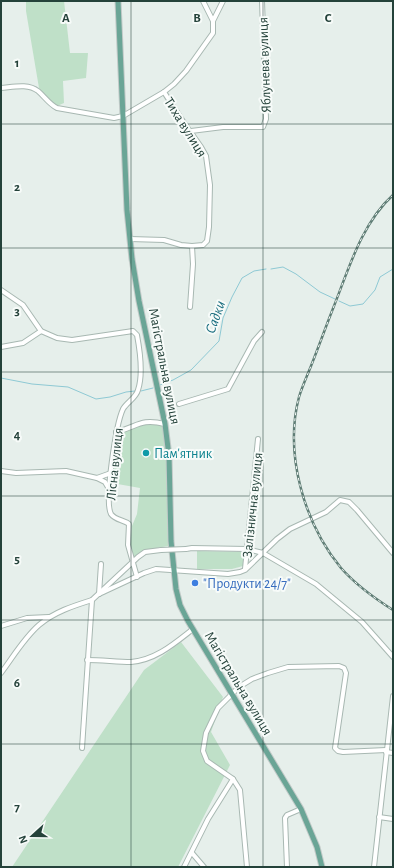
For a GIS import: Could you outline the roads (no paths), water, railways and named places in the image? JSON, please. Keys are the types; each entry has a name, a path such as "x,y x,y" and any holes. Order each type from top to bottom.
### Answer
{"main road":[{"name":"Магістральна вулиця","path":"118,1 127,210 141,308 165,424 169,456 173,570 176,589 180,605 193,629 301,808 317,847 322,867"}],"street":[{"path":"203,1 213,21"},
{"path":"1,88 28,86 37,90 50,104 57,108 105,117 114,118 123,116 164,92 186,71 213,33 213,21 223,1"},
{"name":"Яблунева вулиця","path":"191,131 223,127 263,127 266,119 262,1"},
{"name":"Тиха вулиця","path":"164,92 206,156 210,185 209,227 207,241 203,245 192,246"},
{"path":"130,239 164,240 181,245 192,246 193,264 190,307"},
{"path":"1,290 23,305 41,331 23,343 1,347"},
{"name":"Лісна вулиця","path":"41,331 57,338 72,340 133,331 137,336 140,349 138,391 124,407 116,432 109,498 112,515 130,524 128,545 132,562"},
{"path":"179,404 228,389 248,351 262,332"},
{"path":"116,432 126,430 135,424 144,421 165,424"},
{"name":"Залізнична вулиця","path":"245,570 258,439"},
{"path":"1,471 16,473 66,471 97,478 105,482 110,490"},
{"path":"97,478 111,473"},
{"path":"99,594 156,569 228,574 240,572 245,570 277,539 290,529 326,512 340,500 349,502 393,553"},
{"path":"1,673 27,638 38,626 63,610 92,600 132,562 146,552 192,548 247,549 263,553 316,584 362,622 393,657"},
{"path":"132,562 137,577"},
{"path":"99,594 101,564"},
{"path":"82,748 92,600"},
{"path":"1,626 27,618 50,617"},
{"path":"88,660 131,662 142,660 161,653 193,629"},
{"path":"247,867 240,790 233,779 207,761 202,751 206,733 218,708 232,693 252,679 288,667 339,666 344,668 346,673 335,748 338,751 343,752 386,751 393,753"},
{"path":"374,867 393,696"},
{"path":"184,867 208,819 233,779"},
{"path":"288,867 286,818 287,815 301,808"},
{"path":"379,817 393,819"},
{"path":"192,853 204,867"}],"waterway":[{"name":"Садки","path":"271,269 283,267 296,274 320,292 335,299"},
{"name":"Садки","path":"160,385 191,370 219,341 223,318 242,278 254,271 266,269"},
{"name":"Садки","path":"339,301 350,306 363,304 375,290 380,277 393,269"},
{"name":"Садки","path":"1,378 32,384 68,387 96,399 135,391"},
{"name":"Садки","path":"141,391 153,388"}],"railway":[{"path":"393,195 382,206 373,219 365,232 351,262 299,397 295,419 294,441 300,487 307,509 328,550 341,568 359,586 393,610"}],"place":[{"name":"Пам'ятник","path":"146,453"},
{"name":"\"Продукти 24/7\"","path":"195,583"}]}
